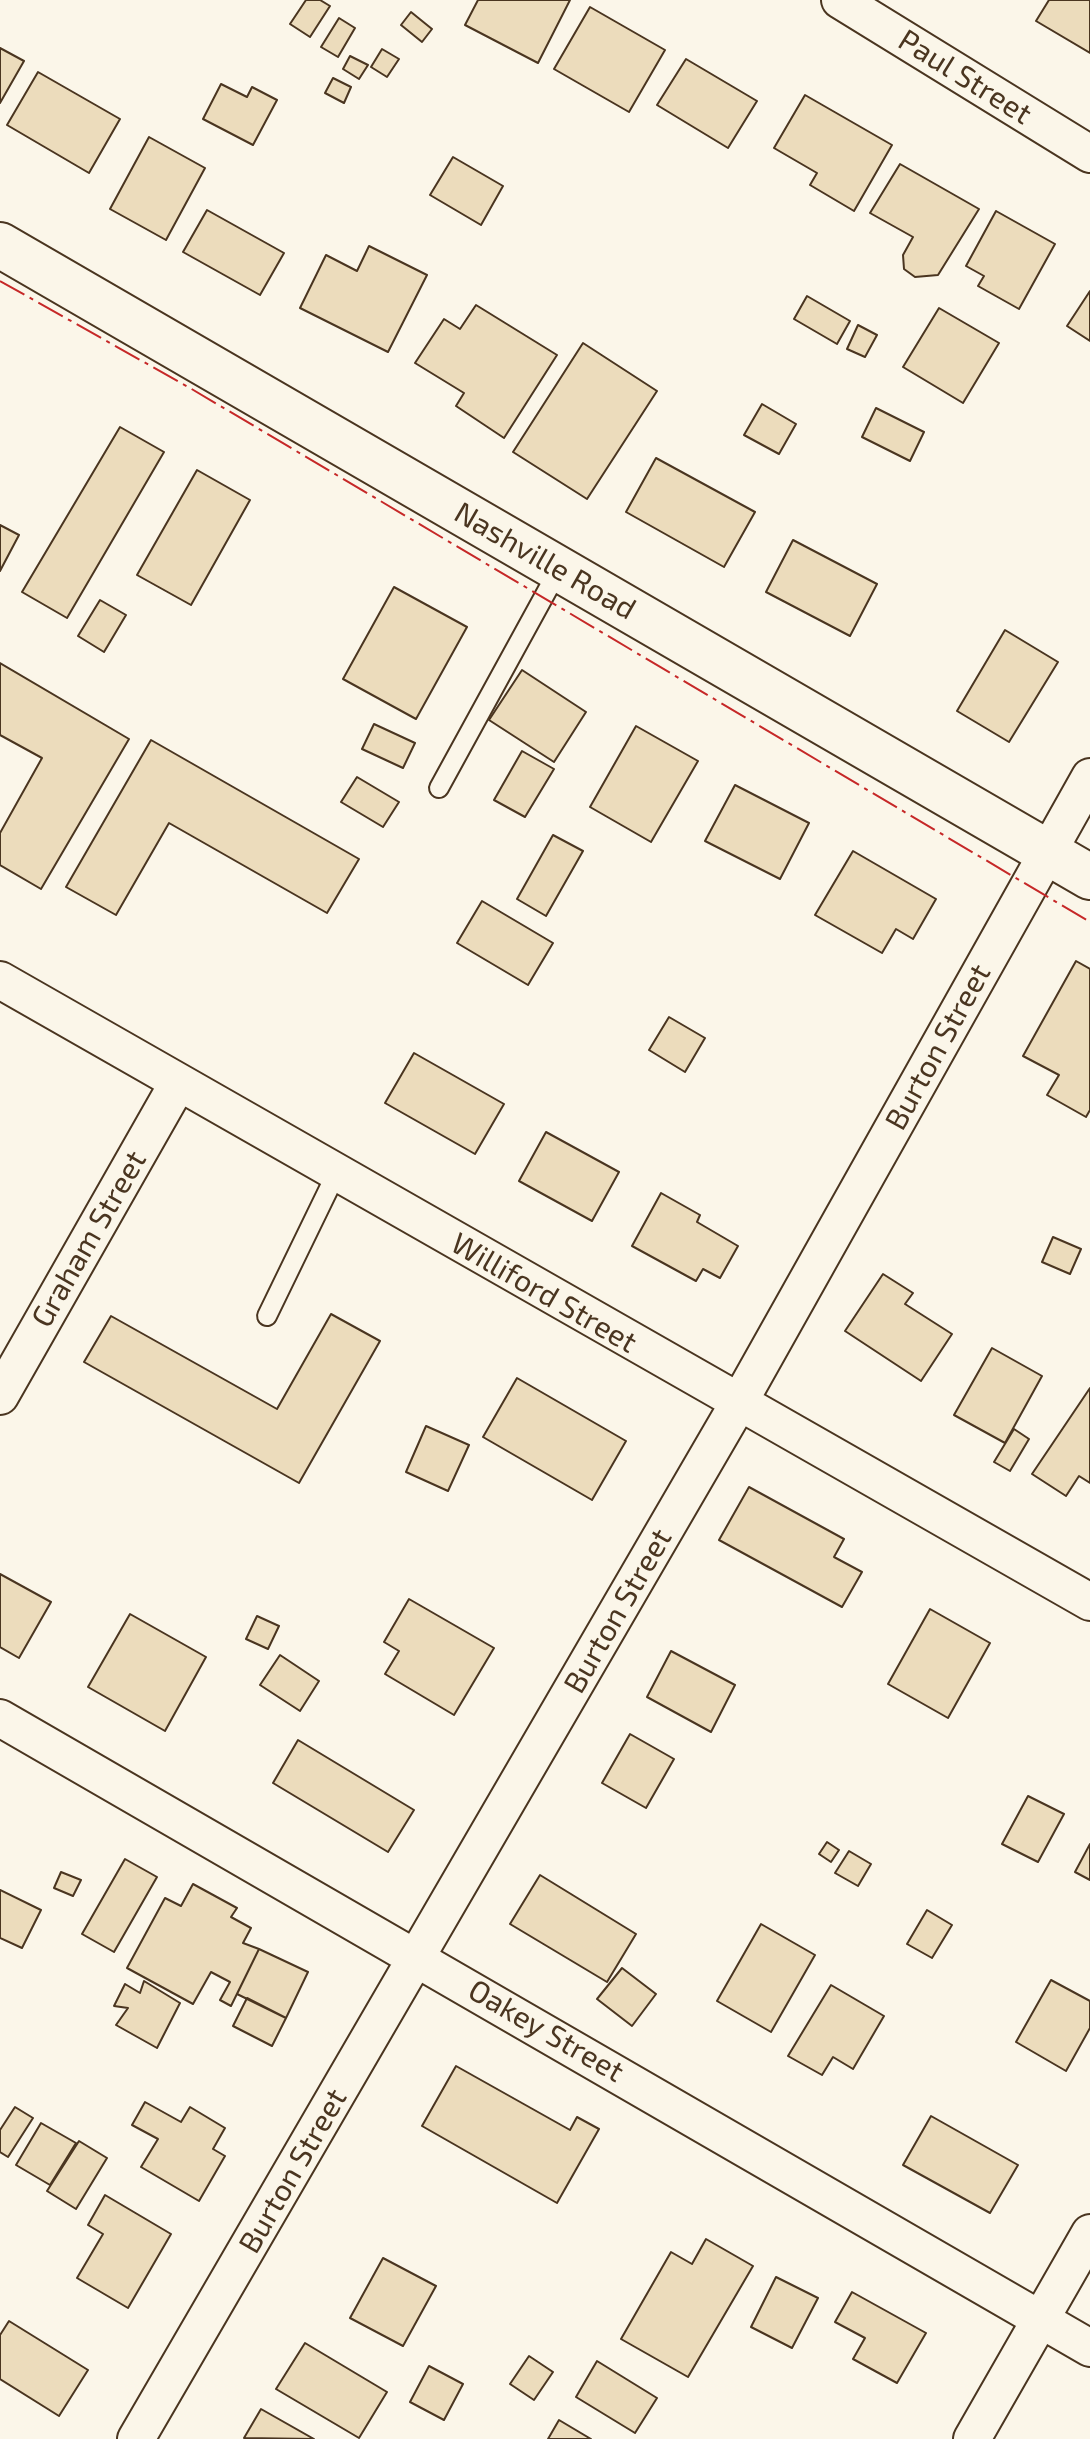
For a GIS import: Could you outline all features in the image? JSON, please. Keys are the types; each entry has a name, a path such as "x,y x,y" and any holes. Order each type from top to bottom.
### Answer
{"main road":[{"name":"Nashville Road","path":"0,245 1090,877"}],"street":[{"name":"Paul Street","path":"840,0 1090,154"},
{"name":"Burton Street","path":"136,2439 738,1404 1090,777"},
{"name":"Williford Street","path":"0,980 738,1404 1090,1602"},
{"name":"Graham Street","path":"0,1396 178,1083"},
{"name":"Oakey Street","path":"0,1718 419,1957 1090,2348"},
{"path":"972,2439 1090,2233"}],"lane":[{"path":"439,788 559,569"},
{"path":"267,1316 336,1174"}],"building":[{"path":"306,0 320,0 330,6 310,37 290,24"},
{"path":"478,0 570,0 538,63 465,25"},
{"path":"1049,0 1090,0 1090,53 1036,21"},
{"path":"590,7 665,50 629,112 554,69"},
{"path":"411,12 432,29 422,42 401,25"},
{"path":"339,18 355,28 338,57 321,47"},
{"path":"0,48 24,61 0,103"},
{"path":"382,49 399,59 387,77 371,67"},
{"path":"350,56 368,65 359,79 343,69"},
{"path":"686,59 757,101 728,148 657,105"},
{"path":"38,72 120,119 89,173 7,125"},
{"path":"333,78 351,87 344,103 325,93"},
{"path":"221,84 247,97 252,87 277,100 253,145 203,119"},
{"path":"805,95 892,145 854,211 810,185 817,173 774,148"},
{"path":"149,137 205,168 166,240 110,209"},
{"path":"453,157 503,186 481,225 430,195"},
{"path":"900,164 979,209 938,275 915,277 904,269 903,255 913,237 870,213"},
{"path":"207,210 284,253 260,295 183,252"},
{"path":"996,211 1055,244 1019,309 978,286 984,276 966,266"},
{"path":"369,246 427,275 388,352 300,308 326,255 357,271"},
{"path":"1090,291 1090,341 1067,326"},
{"path":"807,296 850,321 837,344 794,319"},
{"path":"476,305 557,355 504,438 456,406 464,393 415,363 444,319 460,329"},
{"path":"939,308 999,343 963,403 903,367"},
{"path":"858,325 877,335 865,357 847,349"},
{"path":"583,343 657,391 587,499 513,452"},
{"path":"762,404 796,424 779,454 744,435"},
{"path":"876,408 924,432 910,461 862,437"},
{"path":"120,427 164,452 67,618 22,592"},
{"path":"656,458 755,512 724,567 626,512"},
{"path":"197,470 250,500 191,605 137,575"},
{"path":"0,525 19,535 0,571"},
{"path":"793,540 877,584 850,636 766,592"},
{"path":"394,587 467,627 416,719 343,679"},
{"path":"100,600 126,615 104,652 78,636"},
{"path":"1005,630 1058,662 1009,742 957,711"},
{"path":"0,663 129,739 41,889 0,865 0,833 42,758 0,735"},
{"path":"522,670 586,712 554,762 489,720"},
{"path":"374,724 415,743 403,768 362,749"},
{"path":"636,726 698,761 651,842 590,807"},
{"path":"151,740 359,859 327,913 169,823 116,915 66,887"},
{"path":"522,751 554,769 525,817 494,800"},
{"path":"357,777 399,802 383,827 341,802"},
{"path":"735,785 809,823 780,879 705,841"},
{"path":"553,835 583,851 546,916 517,899"},
{"path":"853,851 936,899 913,939 896,929 882,953 815,915"},
{"path":"482,901 553,943 528,985 457,943"},
{"path":"1076,961 1090,969 1090,1110 1086,1117 1047,1095 1059,1075 1023,1056"},
{"path":"669,1017 705,1038 685,1072 649,1050"},
{"path":"414,1053 504,1104 475,1154 385,1103"},
{"path":"546,1132 619,1172 592,1221 519,1181"},
{"path":"661,1193 700,1215 697,1222 738,1246 720,1278 703,1269 696,1281 632,1246"},
{"path":"1053,1237 1081,1249 1070,1274 1042,1262"},
{"path":"883,1274 913,1293 905,1304 952,1334 921,1381 845,1331"},
{"path":"331,1314 380,1341 299,1483 84,1362 111,1316 277,1409"},
{"path":"992,1348 1042,1376 1005,1443 954,1415"},
{"path":"517,1378 626,1441 592,1500 483,1437"},
{"path":"1090,1388 1090,1483 1079,1476 1066,1496 1032,1474"},
{"path":"426,1426 469,1445 448,1491 406,1472"},
{"path":"1014,1429 1029,1439 1010,1471 994,1462"},
{"path":"749,1487 844,1539 834,1557 862,1572 842,1607 719,1540"},
{"path":"0,1574 51,1602 19,1658 0,1647"},
{"path":"409,1599 494,1648 454,1715 385,1674 399,1651 384,1642"},
{"path":"930,1609 990,1643 948,1718 888,1684"},
{"path":"130,1614 206,1657 165,1731 88,1687"},
{"path":"257,1616 279,1626 268,1649 246,1639"},
{"path":"671,1651 735,1685 711,1732 647,1697"},
{"path":"280,1655 319,1681 300,1711 260,1685"},
{"path":"630,1734 674,1759 646,1808 602,1783"},
{"path":"298,1740 414,1810 388,1852 273,1783"},
{"path":"1028,1796 1064,1814 1038,1862 1002,1844"},
{"path":"827,1842 839,1850 831,1862 819,1854"},
{"path":"1090,1844 1090,1880 1075,1872"},
{"path":"849,1851 871,1864 858,1886 835,1873"},
{"path":"125,1859 157,1877 114,1952 82,1934"},
{"path":"61,1872 81,1880 73,1896 54,1888"},
{"path":"540,1875 636,1934 607,1982 510,1924"},
{"path":"193,1884 237,1908 231,1917 251,1928 243,1943 259,1949 231,2006 220,2000 230,1982 211,1972 193,2004 127,1968 165,1898 181,1906"},
{"path":"0,1890 41,1910 22,1948 0,1938"},
{"path":"927,1910 952,1925 932,1958 907,1944"},
{"path":"761,1924 815,1955 771,2032 717,2001"},
{"path":"259,1949 308,1972 286,2018 237,1994"},
{"path":"622,1968 656,1994 632,2026 597,1999"},
{"path":"1051,1980 1090,2001 1090,2028 1066,2071 1016,2042"},
{"path":"144,1981 180,2003 157,2048 116,2025 128,2008 114,2006 125,1984 140,1993"},
{"path":"831,1985 884,2016 853,2069 833,2057 822,2075 788,2056"},
{"path":"247,1998 286,2018 272,2046 233,2026"},
{"path":"456,2066 570,2130 577,2117 599,2129 557,2203 422,2126"},
{"path":"145,2102 181,2122 190,2107 225,2128 213,2149 225,2156 199,2201 141,2167 158,2139 132,2125"},
{"path":"15,2107 33,2118 8,2157 0,2152 0,2130"},
{"path":"931,2116 1018,2165 990,2213 903,2165"},
{"path":"41,2123 76,2143 50,2185 16,2165"},
{"path":"79,2141 107,2158 76,2209 47,2191"},
{"path":"105,2195 171,2234 128,2308 77,2278 103,2234 88,2225"},
{"path":"706,2239 753,2266 688,2377 621,2339 671,2252 692,2264"},
{"path":"383,2258 436,2286 403,2346 350,2318"},
{"path":"776,2277 818,2298 792,2348 751,2327"},
{"path":"852,2292 926,2333 897,2383 853,2359 865,2338 835,2322"},
{"path":"9,2321 88,2370 59,2416 0,2379 0,2335"},
{"path":"305,2343 387,2392 359,2438 276,2389"},
{"path":"529,2356 553,2372 534,2400 510,2384"},
{"path":"597,2361 657,2398 635,2433 576,2397"},
{"path":"429,2366 463,2384 444,2420 410,2402"},
{"path":"261,2409 314,2439 244,2438"},
{"path":"559,2420 591,2439 548,2439"}],"power":[{"path":"0,281 190,388 1090,922"}]}
